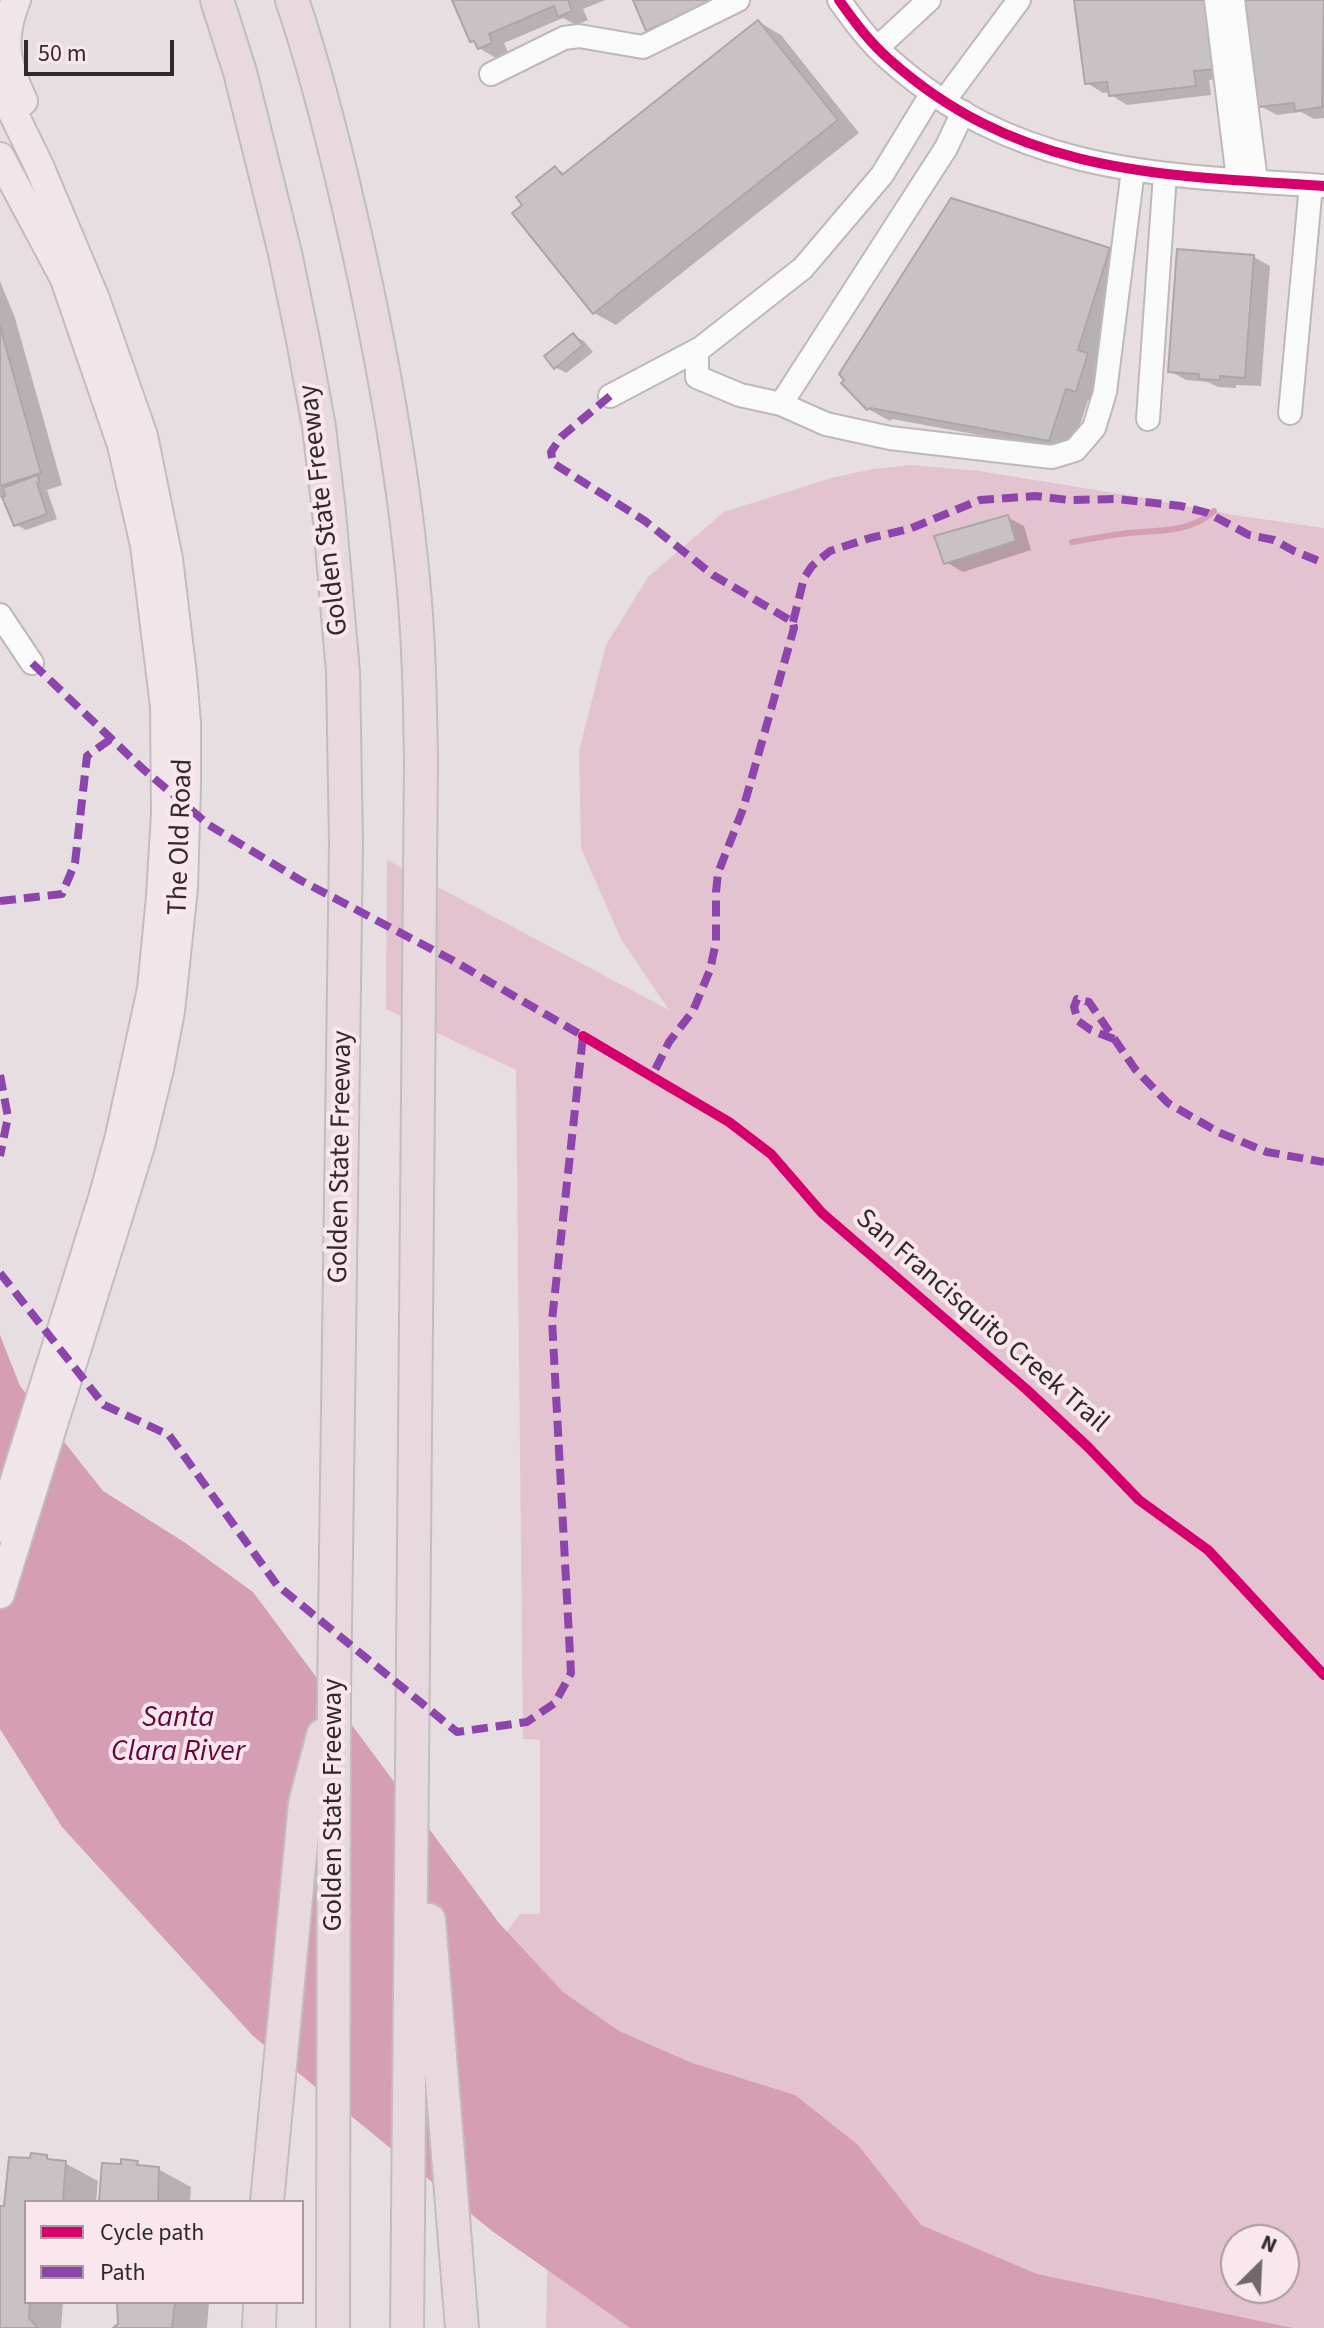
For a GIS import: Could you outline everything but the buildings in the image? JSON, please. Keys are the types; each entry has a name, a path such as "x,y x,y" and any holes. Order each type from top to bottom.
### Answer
{"highway":[{"path":"292,0 308,45 332,138 383,370 413,580 419,670 421,761 407,2328"},
{"name":"Golden State Freeway","path":"218,3 240,72 285,253 319,427 343,672 346,844 334,1694 333,2328"},
{"path":"267,2200 305,1803 334,1694"},
{"path":"413,1702 462,2328"},
{"path":"259,2328 260,2304"}],"main road":[{"path":"16,0 1,29 1,44 9,71 76,220 128,365 135,409"},
{"name":"The Old Road","path":"0,86 39,166 95,299 135,409 168,559 182,675 186,723 176,777"},
{"name":"The Old Road","path":"0,157 65,279 122,445 145,545 176,777 176,820 183,888 170,1011 140,1146 0,1528"},
{"name":"The Old Road","path":"0,1594 76,1316"}],"street":[{"path":"491,74 564,38 579,36 643,47 738,0"},
{"path":"839,0 877,48 946,102 1033,146 1133,170 1318,186 1290,413"},
{"path":"610,396 701,348 803,268 946,102 1019,0"},
{"path":"1216,0 1247,180"},
{"path":"1233,0 1247,180"},
{"path":"877,48 918,4"},
{"path":"781,404 946,148 946,102"},
{"path":"701,348 697,354 697,377 740,395 781,404 826,424 890,438 1002,453 1052,457 1075,450 1094,428 1105,392 1133,170"},
{"path":"1148,419 1165,174"},
{"path":"0,615 32,663"}],"shaded area":[{"path":"911,465 979,471 1324,528 1324,2328 546,2328 549,2200 490,1954 520,1914 540,1914 540,1740 523,1739 516,1070 386,1009 387,860 669,1010 621,939 581,848 579,751 606,645 648,577 724,512 831,478"}],"water":[{"name":"Santa Clara River","path":"0,1335 20,1386 103,1491 184,1542 253,1592 499,1923 563,1992 619,2031 692,2063 795,2095 858,2145 921,2225 1037,2274 1293,2328 630,2328 492,2231 253,2036 62,1827 0,1729"}],"waterway":[{"path":"1072,542 1184,527 1214,511"}],"marked path":[{"path":"610,396 561,437 551,452 553,463 645,521 713,575 793,622 794,628 743,809 718,873 716,942 710,970 693,1011 669,1042 652,1076"},
{"path":"793,622 804,578 812,566 830,551 909,529 980,500 1035,496 1069,500 1118,499 1181,506 1208,513 1249,535 1274,540 1324,563"},
{"path":"0,1273 104,1405 169,1435 277,1585 457,1732 527,1722 555,1703 571,1673 552,1320 583,1036 452,960 300,880 209,825 143,769 32,663"},
{"path":"0,901 62,894 75,863 87,756 112,738"},
{"path":"1114,1039 1078,1021 1074,1007 1077,999 1089,1002 1135,1069 1168,1103 1218,1132 1267,1152 1324,1162"},
{"path":"0,1075 8,1117 0,1156"}],"cycle path":[{"path":"839,0 863,32 890,60 939,98 989,127 1041,148 1150,172 1324,186"},
{"name":"San Francisquito Creek Trail","path":"583,1036 729,1122 771,1154 822,1213 1026,1389 1139,1500 1208,1550 1324,1675"}]}
